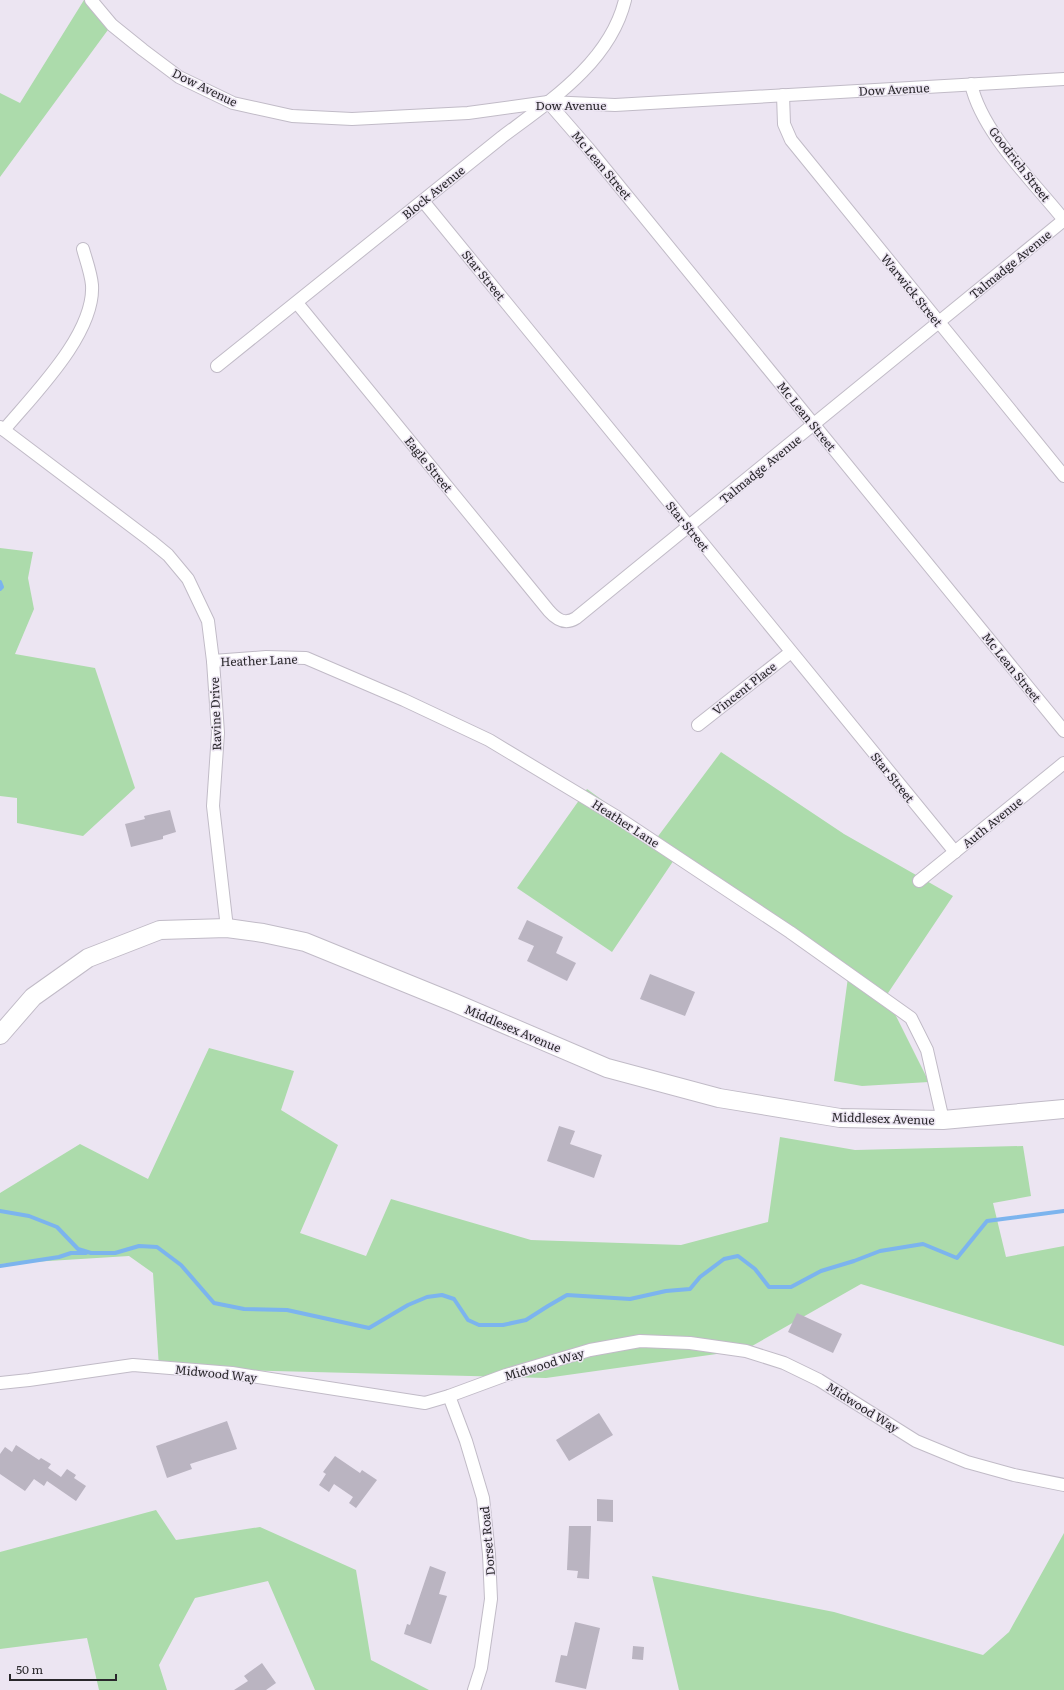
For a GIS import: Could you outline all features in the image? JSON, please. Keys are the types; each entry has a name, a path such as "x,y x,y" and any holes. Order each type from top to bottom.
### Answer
{"street":[{"name":"Dow Avenue","path":"91,0 112,24 179,77 233,103 292,116 352,119 468,113 548,102 615,105 1064,79"},
{"name":"Block Avenue","path":"217,366 423,200 548,102 585,68 602,49 616,28 625,0"},
{"name":"Goodrich Street","path":"971,84 976,100 996,138 1064,220"},
{"name":"Warwick Street","path":"783,95 784,124 791,140 1064,476"},
{"name":"Mc Lean Street","path":"548,102 588,148 1064,731"},
{"name":"Star Street","path":"423,200 955,852"},
{"name":"Talmadge Avenue","path":"564,622 576,618 1064,220"},
{"path":"2,428 63,358 77,337 89,308 92,285 83,249"},
{"name":"Eagle Street","path":"297,303 549,611 556,618 564,622"},
{"name":"Ravine Drive","path":"2,428 168,555 188,579 208,621 213,661 218,733 213,806 228,928"},
{"name":"Vincent Place","path":"698,725 791,652"},
{"name":"Heather Lane","path":"213,661 266,657 306,658 404,700 489,740 616,817 790,932 912,1018 927,1050 943,1120"},
{"name":"Auth Avenue","path":"919,881 1064,763"},
{"name":"Middlesex Avenue","path":"0,1035 32,997 88,958 160,930 228,928 263,933 305,942 455,1003 607,1068 719,1098 840,1118 943,1120 1064,1109"},
{"name":"Midwood Way","path":"0,1383 133,1365 232,1373 425,1402 449,1396 506,1375 590,1350 640,1341 690,1343 746,1351 784,1363 819,1380 916,1441 967,1462 1014,1475 1064,1485"},
{"name":"Dorset Road","path":"449,1396 466,1441 483,1498 489,1554 491,1599 481,1668 474,1690"}],"green space":[{"path":"84,0 90,0 113,23 0,177 0,93 20,103"},
{"path":"0,548 33,552 28,578 34,609 15,654 95,668 135,788 83,836 17,823 17,798 0,796"},
{"path":"721,752 844,834 953,896 886,996 929,1082 862,1086 834,1081 849,970 678,854 612,952 517,888 587,789 656,839"},
{"path":"209,1048 294,1071 281,1110 338,1145 300,1233 366,1256 391,1199 531,1240 681,1245 768,1222 780,1137 855,1150 1023,1146 1031,1196 993,1203 1006,1257 1064,1246 1064,1346 861,1284 745,1350 546,1378 159,1368 153,1273 129,1256 0,1264 0,1193 80,1144 148,1179"},
{"path":"156,1510 176,1540 260,1527 356,1570 371,1660 429,1690 315,1690 268,1581 195,1598 159,1665 167,1690 99,1690 87,1638 0,1649 0,1552"},
{"path":"1064,1533 1064,1690 679,1690 652,1576 834,1612 983,1655 1009,1632"}],"building":[{"path":"170,810 176,832 163,836 163,839 131,847 125,824 145,819 144,816"},
{"path":"527,920 563,937 556,953 576,963 567,981 527,961 534,946 518,939"},
{"path":"650,974 695,992 685,1016 640,999"},
{"path":"559,1126 575,1131 570,1144 602,1155 594,1178 547,1161"},
{"path":"797,1313 842,1334 833,1353 788,1332"},
{"path":"599,1413 613,1435 569,1461 556,1440"},
{"path":"227,1421 237,1449 190,1464 192,1469 167,1478 156,1446"},
{"path":"16,1445 39,1460 41,1458 51,1464 48,1468 61,1477 67,1469 76,1475 74,1478 86,1486 76,1501 47,1481 44,1486 34,1479 25,1491 0,1474 0,1454 5,1447 12,1452"},
{"path":"335,1456 360,1473 362,1470 377,1480 356,1508 349,1503 353,1497 334,1484 329,1492 319,1485 326,1474 323,1472"},
{"path":"597,1499 613,1500 613,1522 597,1521"},
{"path":"569,1526 591,1526 589,1579 577,1578 578,1571 567,1570"},
{"path":"430,1566 446,1572 439,1594 447,1596 431,1644 404,1634 407,1624 410,1625"},
{"path":"575,1622 600,1628 586,1689 555,1682 561,1655 567,1656"},
{"path":"633,1646 644,1647 643,1660 632,1659"},
{"path":"262,1663 276,1683 266,1690 234,1690 248,1681 244,1676"}],"waterway":[{"path":"0,582 2,587 0,589"},
{"path":"0,1211 29,1216 57,1227 78,1249 91,1253 115,1253 139,1246 157,1247 181,1265 214,1303 244,1309 287,1310 369,1328 408,1305 427,1297 442,1295 454,1299 468,1320 479,1325 503,1325 526,1320 567,1295 630,1299 666,1291 690,1289 700,1277 724,1259 738,1256 755,1269 769,1287 791,1287 821,1271 880,1251 923,1244 957,1258 987,1221 1064,1211"},
{"path":"0,1266 59,1257 71,1253 86,1253"}]}
